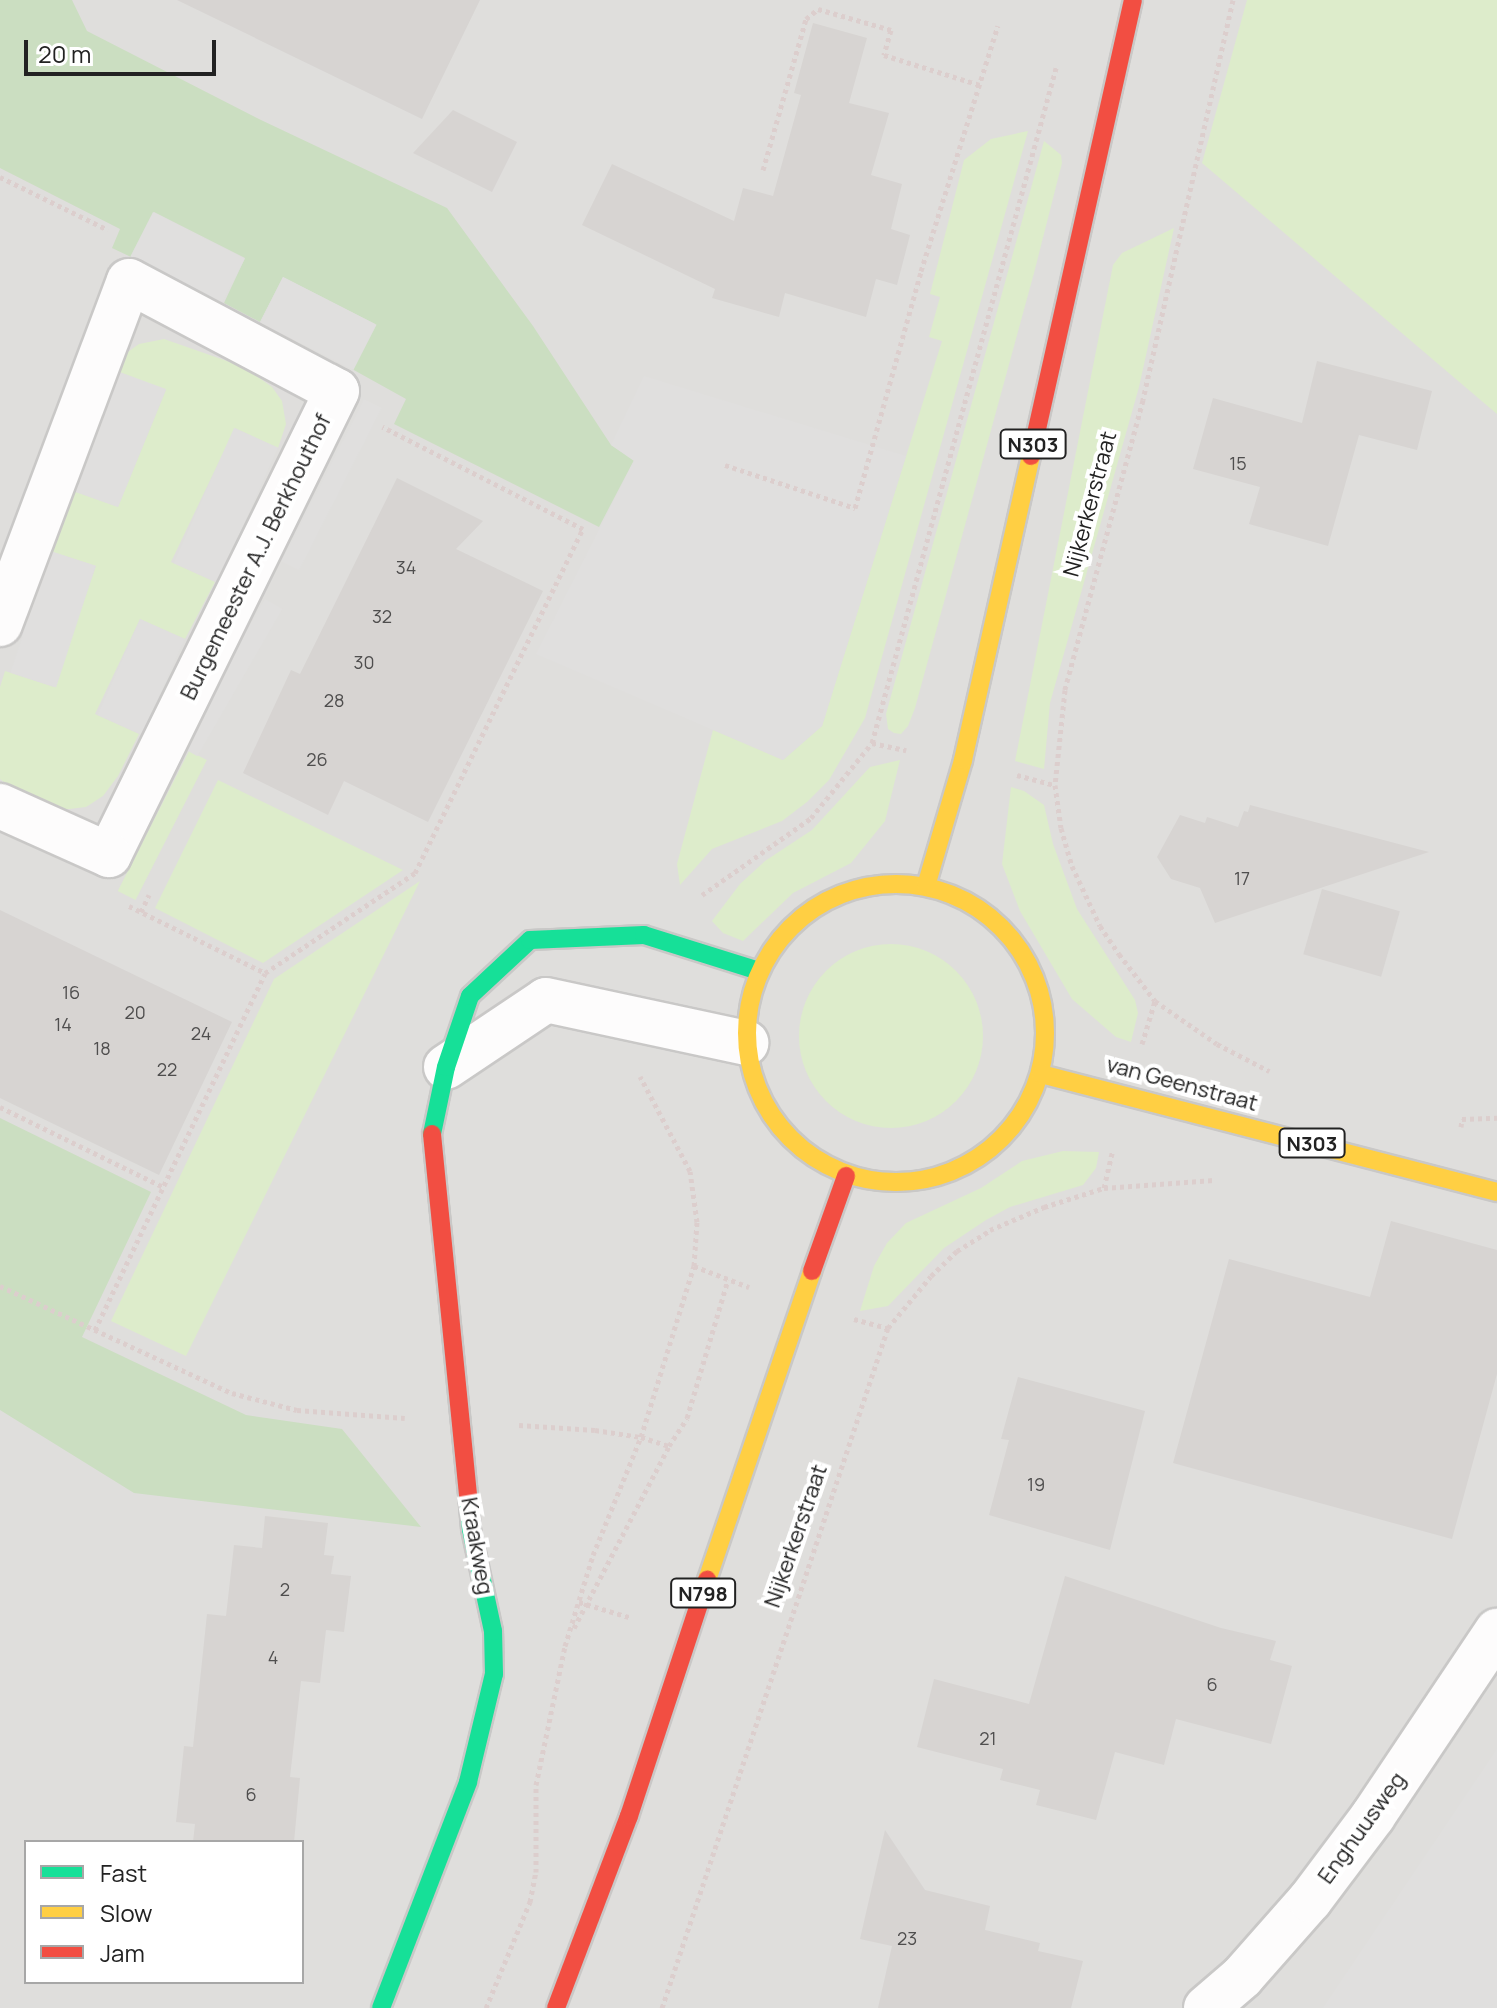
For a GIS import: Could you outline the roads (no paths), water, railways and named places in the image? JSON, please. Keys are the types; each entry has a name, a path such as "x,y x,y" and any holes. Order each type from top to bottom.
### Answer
{"main road":[{"name":"N303","path":"926,886 966,745 1133,0"},
{"path":"876,884 926,886 972,904 1010,934 1035,977 1046,1024 1041,1074 1013,1129 965,1167 906,1183 846,1176 795,1145 760,1100 746,1043 748,1006 759,971 788,929 827,899 876,884"},
{"name":"Kraakweg","path":"381,2008 468,1782 485,1723 494,1674 493,1631 471,1529 458,1422 445,1239 431,1141 446,1067 470,996 530,940 644,935 759,971"},
{"name":"van Geenstraat","path":"1041,1074 1497,1192"},
{"name":"N798","path":"556,2008 629,1816 761,1415 846,1176"}],"street":[{"name":"Burgemeester A.J. Berkhouthof","path":"0,624 129,281 337,391 109,855 0,806"},
{"path":"446,1067 546,1000 746,1043"},
{"name":"Enghuusweg","path":"1206,2008 1242,1977 1310,1900 1373,1816 1497,1631"}]}
